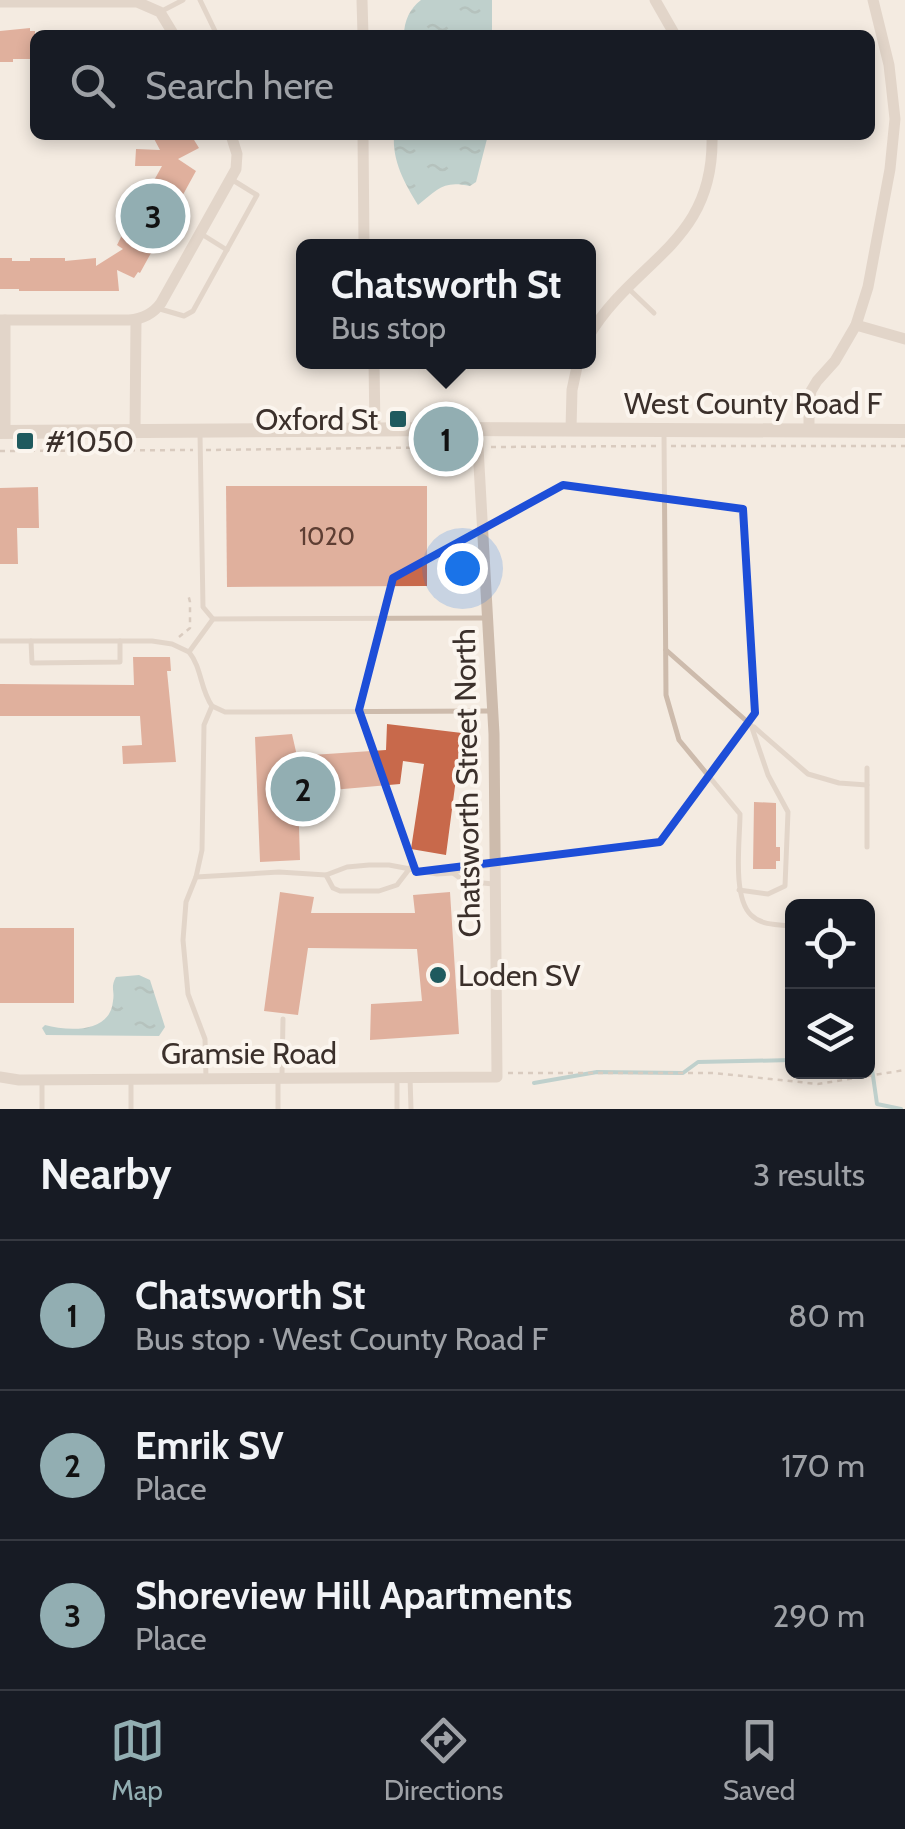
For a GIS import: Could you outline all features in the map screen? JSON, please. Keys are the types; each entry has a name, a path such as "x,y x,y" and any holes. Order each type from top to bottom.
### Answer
{"street":[{"path":"362,0 362,30"},
{"path":"655,0 672,30"},
{"path":"808,431 812,391 856,326 890,169 895,119 889,65 873,0"},
{"path":"2,2 128,1 160,12 171,30"},
{"path":"3,432 3,320 136,320 157,308 236,169 236,140"},
{"path":"364,140 364,239"},
{"path":"596,326 611,305 671,248 694,216 710,176 712,140"},
{"path":"135,432 136,320"},
{"path":"856,326 905,339"},
{"path":"374,369 374,430"},
{"path":"571,429 576,369"},
{"name":"Chatsworth Street North","path":"477,429 493,712 498,1075"},
{"name":"West County Road F","path":"3,432 905,431"},
{"name":"Gramsie Road","path":"0,1077 498,1075"}],"lane":[{"path":"160,12 184,0"},
{"path":"200,0 215,30"},
{"path":"157,308 184,316 193,311 257,195 231,178"},
{"path":"200,234 227,250"},
{"path":"628,288 654,313"},
{"path":"664,430 666,694 679,740 740,814 739,890 749,914 764,923 785,926"},
{"path":"200,431 203,606 213,619"},
{"path":"213,619 488,618"},
{"path":"189,652 213,619"},
{"path":"0,641 175,645 189,652 198,667 204,695 212,706 225,712 493,712"},
{"path":"31,641 32,663 120,662 120,641"},
{"path":"666,650 808,774 867,785"},
{"path":"206,1078 205,1039 188,994 184,940 186,902 202,850 204,724 212,706"},
{"path":"739,890 768,894 786,886 788,812 768,775 752,725"},
{"path":"867,768 867,848"},
{"path":"196,877 279,872 326,875 369,865 453,873 496,865"},
{"path":"326,875 340,891 379,891 397,885 410,868"},
{"path":"453,873 464,880 496,884"},
{"path":"278,1109 283,1018"},
{"path":"403,1077 410,1109 397,1109 403,1077"},
{"path":"131,1078 131,1109"},
{"path":"42,1079 42,1109"}],"path":[{"path":"0,450 905,446"},
{"path":"188,459 189,450"},
{"path":"175,645 178,637 190,628 188,594"},
{"path":"498,1075 714,1074 818,1084 905,1070"}],"highlighted area":[{"path":"563,485 743,509 755,713 660,842 416,872 359,710 393,578"}],"water":[{"path":"421,0 492,0 492,30 404,30"},
{"path":"394,140 487,140 476,182 470,186 441,187 418,205 397,163"},
{"path":"139,975 150,980 165,1027 159,1036 46,1035 42,1028 45,1025 76,1029 104,1020 110,1012 116,977"}],"building":[{"path":"30,28 30,59 0,62 0,31"},
{"path":"155,140 194,140 199,148 178,159 196,171 140,273 134,278 117,270 119,291 0,289 0,258 96,258 96,266 123,249 117,245 162,166 135,166 136,149 160,150"},
{"path":"226,486 427,486 427,586 227,587"},
{"path":"38,487 39,528 17,528 18,564 0,564 0,488"},
{"path":"133,657 170,657 171,671 167,671 176,762 123,764 122,746 142,745 140,716 0,716 0,684 134,685"},
{"path":"387,724 462,733 446,855 411,849 424,764 403,761 400,784 298,793 300,860 260,862 255,737 292,734 297,756 386,750"},
{"path":"754,802 776,803 776,847 780,847 780,861 776,861 776,869 753,869"},
{"name":"Loden SV","path":"280,892 314,897 311,913 415,913 413,895 450,892 459,1034 370,1040 371,1004 422,1001 417,949 308,948 298,1015 264,1011"},
{"path":"0,928 74,928 74,1003 0,1003"}],"waterway":[{"path":"534,1083 597,1072 683,1073 698,1062 785,1060"},
{"path":"873,1079 877,1104 901,1109"}],"place":[{"name":"Shoreview Hill Apartments","path":"153,216"},
{"name":"Oxford St","path":"398,419"},
{"name":"Chatsworth St","path":"446,439"},
{"name":"#1050","path":"25,441"},
{"name":"Emrik SV","path":"303,789"},
{"name":"Loden SV","path":"438,975"}]}
